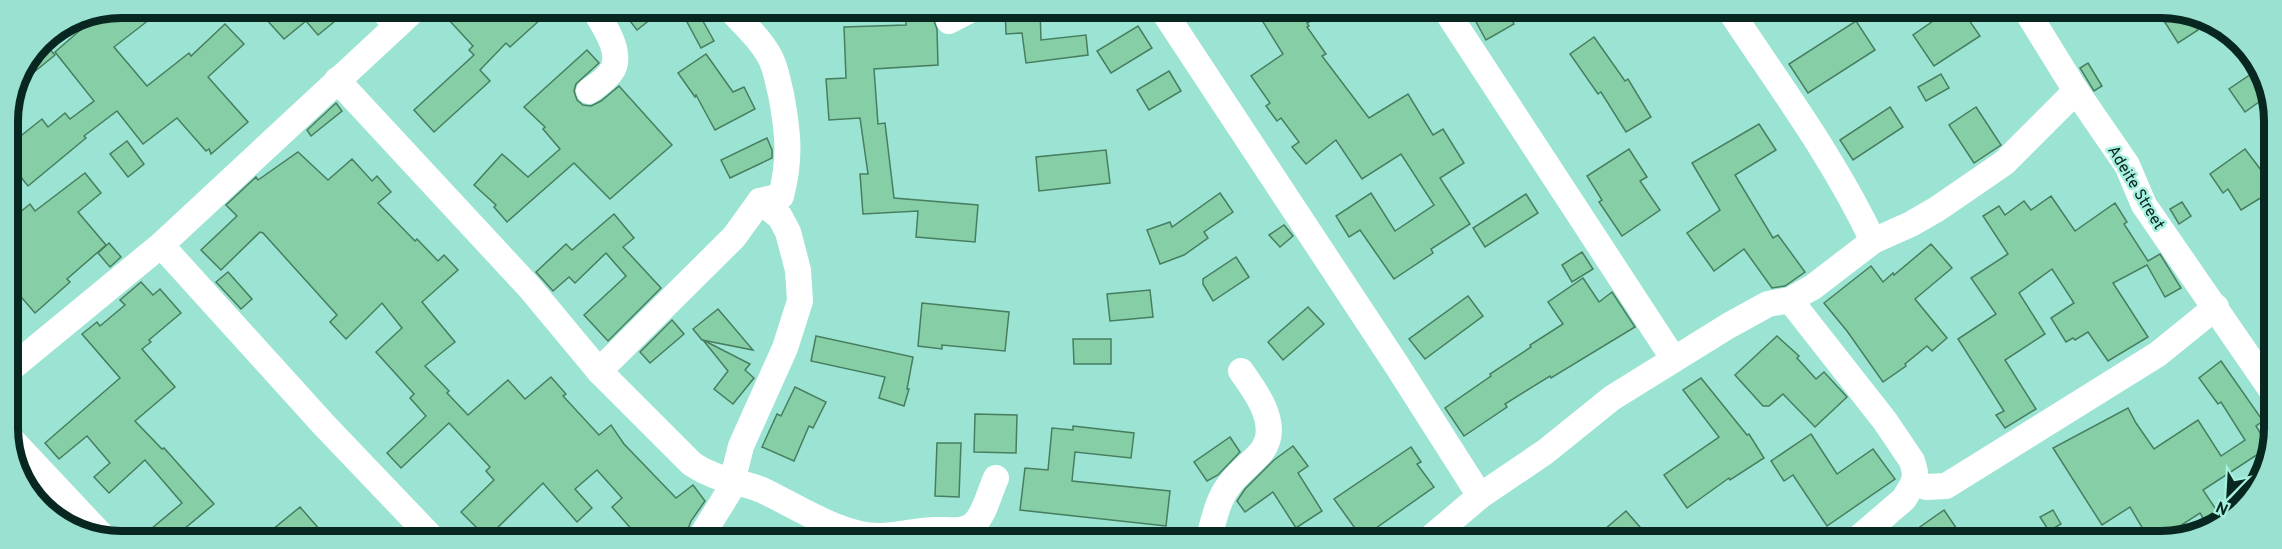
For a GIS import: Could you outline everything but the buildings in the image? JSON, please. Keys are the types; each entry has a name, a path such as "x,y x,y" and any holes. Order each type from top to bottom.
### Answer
{"street":[{"path":"18,363 161,245 337,80 387,18"},
{"path":"589,91 603,81 615,63 608,33 599,18"},
{"path":"599,371 734,237 760,201 781,196 787,174 789,147 786,123 771,60 760,42 738,18"},
{"path":"949,21 955,18"},
{"path":"1168,18 1390,354 1480,496"},
{"path":"1451,18 1673,358"},
{"path":"1735,18 1833,164 1873,241"},
{"name":"Adeite Street","path":"2031,18 2076,91 2127,165 2144,205 2264,379"},
{"path":"337,80 530,288 599,371 692,464 708,475 762,490 853,531"},
{"path":"1439,531 1480,496 1545,452 1612,398 1673,358 1768,304 1790,300 1844,265 1873,241 1937,209 2004,163 2076,91"},
{"path":"705,531 723,503 733,481 735,462 741,446 785,348 801,301 798,270 788,232 780,217 760,201"},
{"path":"161,245 333,434 425,531"},
{"path":"1790,300 1886,421 1912,461 1915,472 1914,482 1904,499 1867,531"},
{"path":"1914,482 1926,486 1946,486 2158,354 2216,307"},
{"path":"1211,531 1225,492 1263,449 1269,433 1264,408 1242,371"},
{"path":"20,449 93,527"},
{"path":"925,531 959,530 970,527 977,520 996,478"}]}
